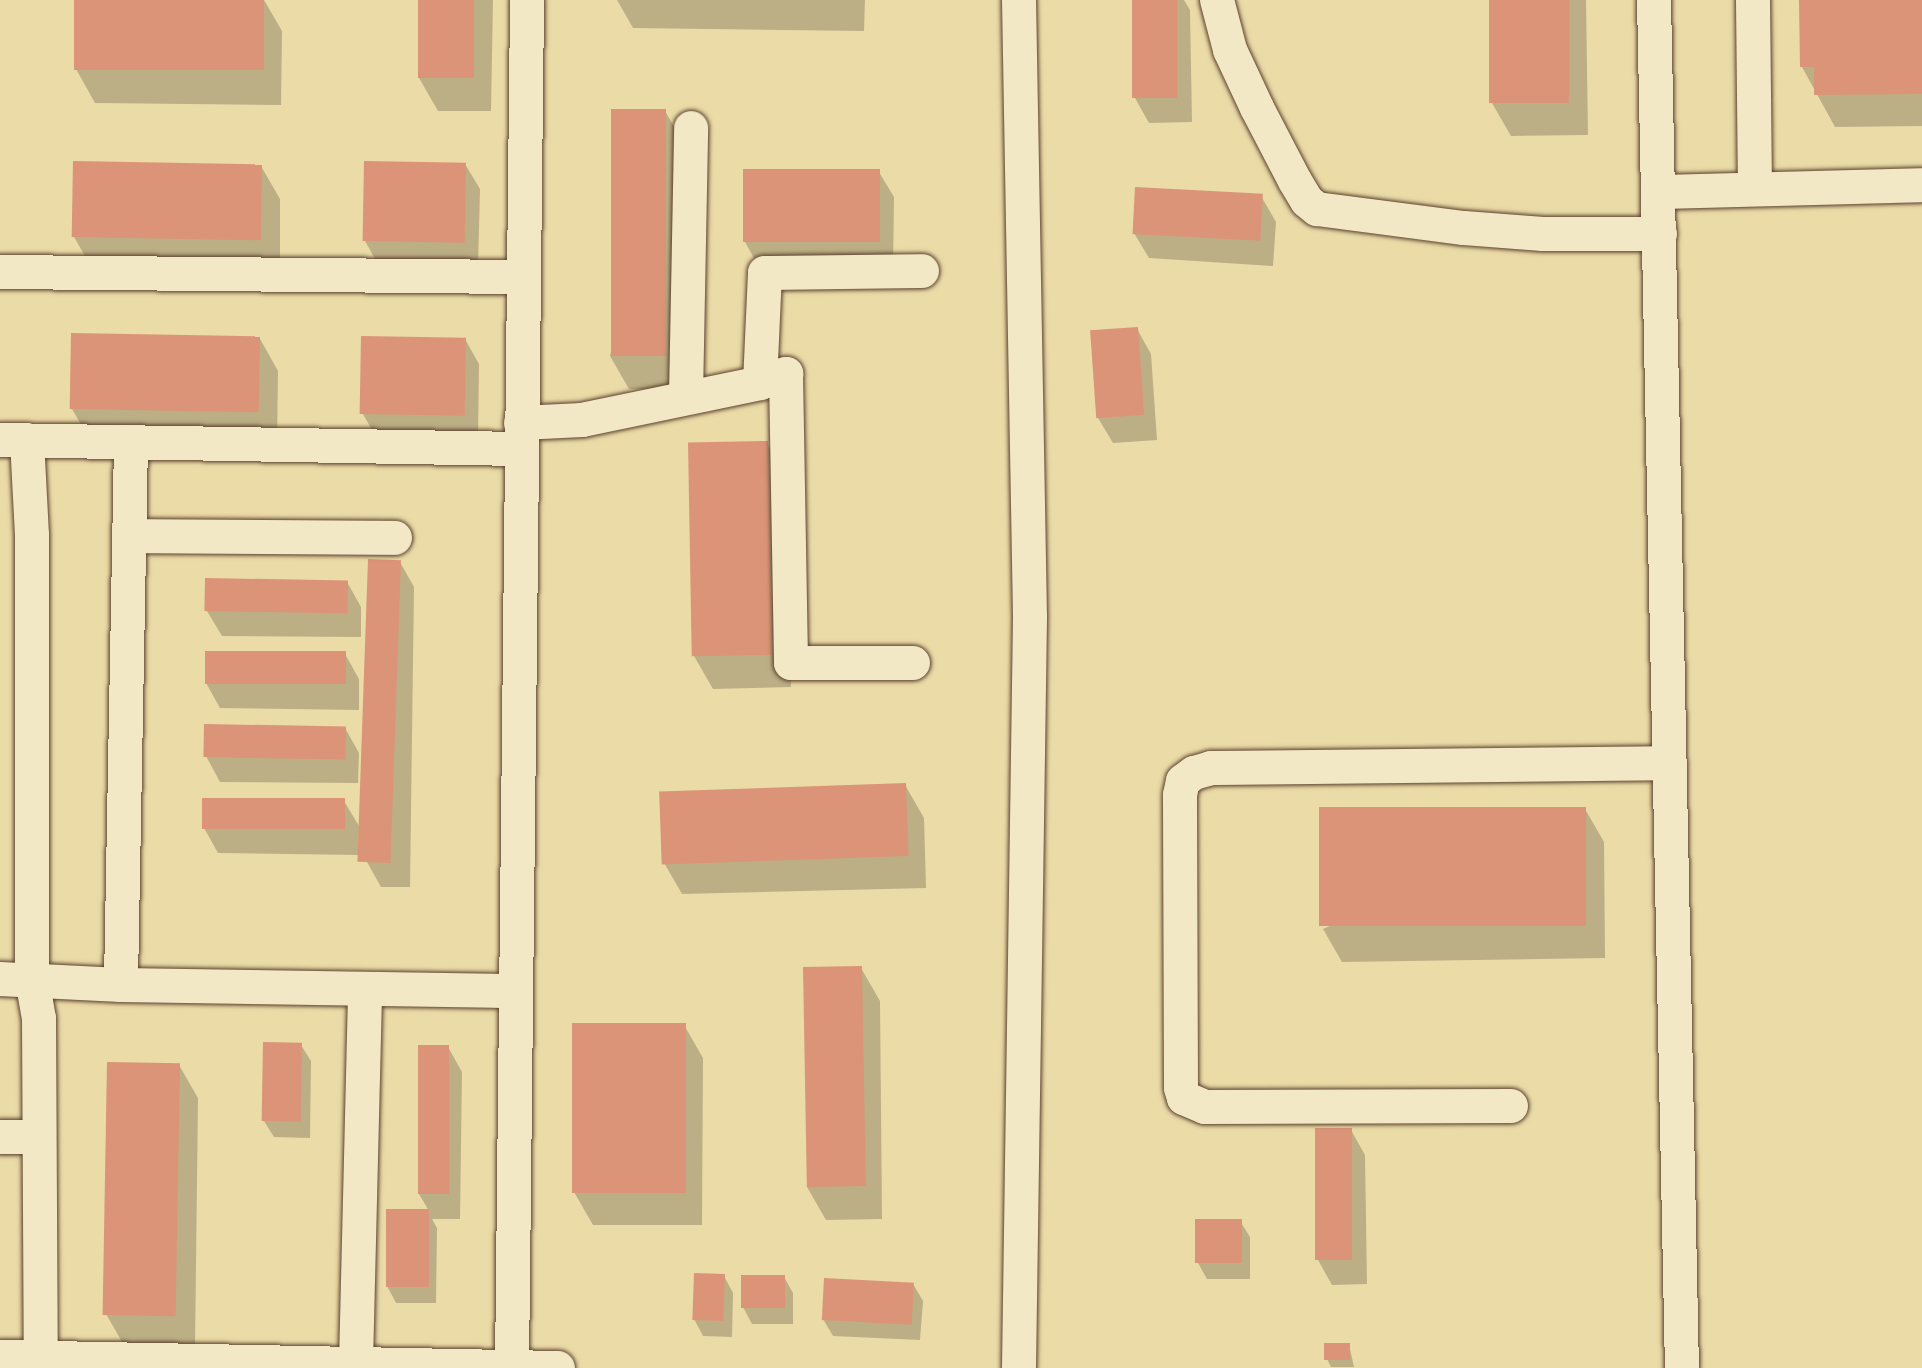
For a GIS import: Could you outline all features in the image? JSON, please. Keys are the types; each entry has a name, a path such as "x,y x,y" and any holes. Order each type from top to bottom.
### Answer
{"lane":[{"path":"512,1367 527,0"},
{"path":"1019,0 1030,617 1019,1368"},
{"path":"1217,0 1230,50 1257,108 1295,181 1307,201 1317,209 1464,228 1543,234 1660,234"},
{"path":"1654,0 1682,1368"},
{"path":"1753,0 1755,188"},
{"path":"686,397 691,128"},
{"path":"1660,192 1922,185"},
{"path":"760,383 765,273 922,271"},
{"path":"0,272 523,277"},
{"path":"41,1358 39,1018 16,979 32,535 14,440 131,442 521,436 582,420 760,383 786,374 791,663 913,663"},
{"path":"121,985 131,442"},
{"path":"131,536 395,538"},
{"path":"1511,1106 1205,1107 1185,1099 1181,1088 1180,795 1183,781 1194,773 1211,768 1670,763"},
{"path":"16,979 121,985 515,991"},
{"path":"356,1363 365,989"},
{"path":"0,1137 38,1137"},
{"path":"0,1357 558,1368"}],"building":[{"path":"74,0 264,0 264,70 74,70"},
{"path":"418,0 474,0 474,78 418,78"},
{"path":"1132,0 1177,0 1177,98 1132,98"},
{"path":"1489,0 1569,0 1569,103 1489,103"},
{"path":"1799,0 1922,0 1922,94 1814,95 1814,67 1800,67"},
{"path":"611,109 666,109 666,356 611,356"},
{"path":"73,161 262,164 261,240 72,237"},
{"path":"364,161 466,163 465,243 363,241"},
{"path":"743,169 880,169 880,242 743,242"},
{"path":"1135,187 1263,194 1260,241 1133,234"},
{"path":"1138,327 1144,415 1096,418 1090,330"},
{"path":"71,333 260,336 259,412 70,409"},
{"path":"361,336 466,338 465,416 360,414"},
{"path":"768,441 772,655 692,656 688,442"},
{"path":"368,559 401,560 390,863 357,862"},
{"path":"205,578 348,580 347,613 204,611"},
{"path":"205,651 346,651 346,684 205,684"},
{"path":"204,724 346,726 345,759 203,757"},
{"path":"906,783 909,856 662,865 659,792"},
{"path":"202,798 345,798 345,829 202,829"},
{"path":"1319,807 1586,807 1586,926 1319,926"},
{"path":"862,966 866,1186 807,1187 803,967"},
{"path":"572,1023 686,1023 686,1193 572,1193"},
{"path":"263,1042 302,1043 301,1122 262,1121"},
{"path":"418,1045 449,1045 449,1194 418,1194"},
{"path":"107,1062 180,1063 176,1316 103,1315"},
{"path":"1315,1128 1352,1128 1352,1260 1315,1260"},
{"path":"386,1209 429,1209 429,1287 386,1287"},
{"path":"1195,1219 1242,1219 1242,1263 1195,1263"},
{"path":"694,1273 725,1274 723,1321 692,1320"},
{"path":"741,1275 785,1275 785,1308 741,1308"},
{"path":"824,1278 914,1283 912,1325 822,1320"},
{"path":"1324,1343 1350,1343 1350,1360 1324,1360"}]}
